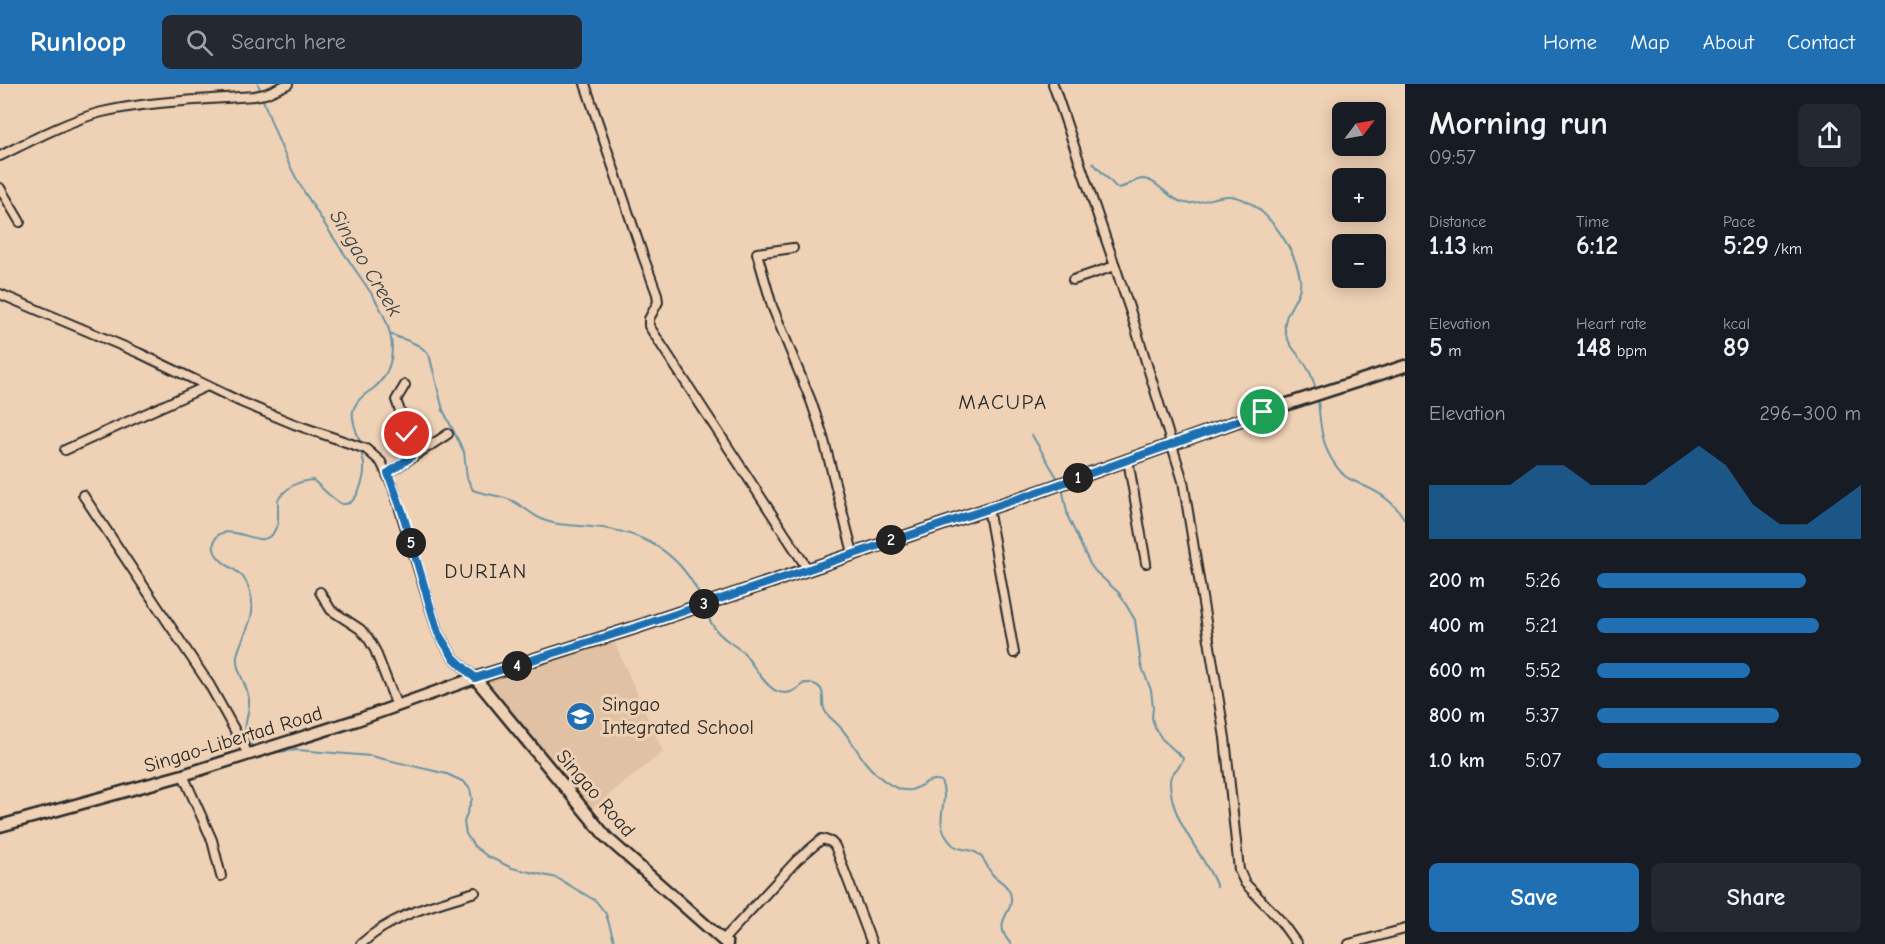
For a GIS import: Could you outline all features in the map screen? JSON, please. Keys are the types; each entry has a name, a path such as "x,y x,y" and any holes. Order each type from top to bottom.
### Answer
{"street":[{"path":"0,156 101,112 266,94 288,84"},
{"path":"585,84 657,294 658,302 649,320 649,326 807,568"},
{"path":"1053,84 1173,444 1188,505 1216,681 1239,870 1245,883 1279,919 1297,944"},
{"path":"0,188 20,222"},
{"path":"793,248 757,253 772,306 822,433 853,553"},
{"path":"1074,280 1114,266"},
{"path":"0,294 139,353 294,424 366,449 381,462 388,473 402,511 438,633 453,657 475,678"},
{"name":"Singao-Libertad Road","path":"0,826 183,775 397,706 1405,366"},
{"path":"405,385 396,400 405,425 411,457"},
{"path":"65,450 207,386"},
{"path":"388,473 448,434"},
{"path":"1128,460 1146,564"},
{"path":"83,495 209,684 248,754"},
{"path":"988,508 1014,653"},
{"path":"320,592 332,610 360,629 368,638 397,706"},
{"name":"Singao Road","path":"475,678 600,831 725,942"},
{"path":"183,775 212,840 221,876"},
{"path":"725,942 797,860 822,839 835,846 872,944"},
{"path":"361,944 399,917 475,892"},
{"path":"1349,944 1361,943 1405,929"}],"shaded area":[{"name":"Singao Integrated School","path":"613,639 663,752 590,810 486,681"}],"waterway":[{"name":"Singao Creek","path":"258,84 261,92"},
{"name":"Singao Creek","path":"262,97 295,177 373,296 390,334 392,349 390,364 384,377 354,407 354,423 360,442"},
{"path":"1093,163 1117,188 1142,179 1148,180 1173,198 1185,203 1230,196 1242,199 1266,216 1285,240 1297,267 1300,286 1286,317 1285,330 1291,346 1309,371 1316,390"},
{"path":"390,334 418,345 430,358 443,410 464,452 467,478 473,490 513,501 537,517 553,523 620,531 650,542 663,550 685,571 702,600"},
{"path":"1318,398 1324,440 1337,468 1347,477 1386,499 1405,520"},
{"path":"1032,435 1059,481"},
{"name":"Singao Creek","path":"254,747 246,736 249,700 237,662 238,650 251,618 251,598 248,585 243,577 219,559 214,543 221,533 227,532 261,539 272,535 278,524 278,500 297,483 313,480 336,501 343,504 353,500 362,483 364,465 361,451"},
{"path":"1062,487 1068,517 1090,564 1119,593 1135,620 1141,665 1151,690 1152,718 1155,728 1162,739 1183,758 1170,781 1175,810 1217,887"},
{"path":"704,608 716,630 743,652 762,678 776,691 784,693 794,691 804,683 819,687 826,713 844,732 865,762 885,781 905,790 915,789 932,780 941,781 944,797 941,819 945,834 956,847 978,854 992,874 1009,890 1011,900 1003,929 1011,944"},
{"name":"Singao Creek","path":"270,753 297,750 371,756 447,774 464,782 470,789 472,799 464,822 466,834 474,846 487,856 512,868 557,878 596,901 606,914 615,944"}],"place":[{"name":"Singao Integrated School","path":"581,716"}],"district":[{"name":"MACUPA","path":"1003,402"},
{"name":"DURIAN","path":"486,571"}],"route":[{"path":"407,434 411,457 388,473 402,511 438,633 453,657 475,678 637,627 1032,494 1263,412"}]}
